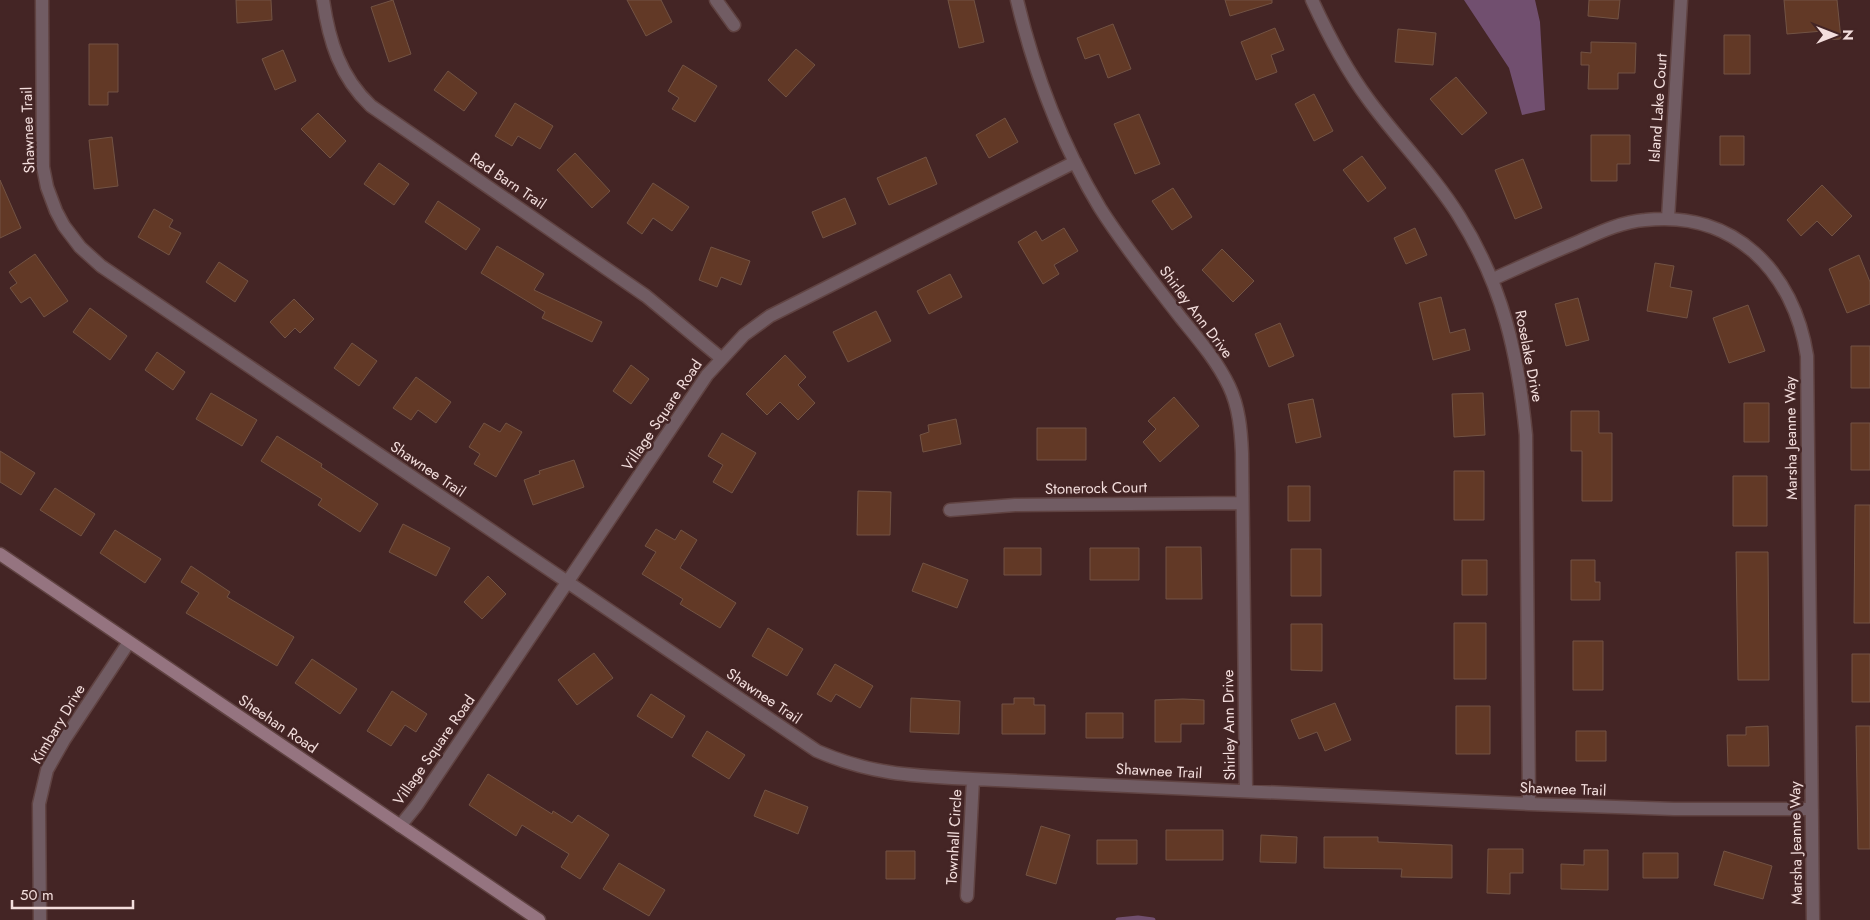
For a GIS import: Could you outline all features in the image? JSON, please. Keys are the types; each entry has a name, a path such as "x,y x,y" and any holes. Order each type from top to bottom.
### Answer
{"street":[{"name":"Shawnee Trail","path":"42,0 43,167 56,211 80,247 101,266 817,751 842,762 884,773 973,779 1528,804 1674,809 1812,809"},
{"name":"Red Barn Trail","path":"323,0 326,25 339,64 351,83 371,106 646,296 721,358"},
{"path":"716,0 734,25"},
{"name":"Shirley Ann Drive","path":"1017,0 1040,77 1075,162 1100,208 1130,252 1216,361 1230,387 1241,430 1246,791"},
{"name":"Roselake Drive","path":"1312,0 1329,37 1347,69 1368,100 1449,201 1493,278 1514,347 1521,385 1526,435 1528,804"},
{"name":"Island Lake Court","path":"1668,219 1681,0"},
{"name":"Village Square Road","path":"400,826 417,805 707,374 744,335 770,316 1075,162"},
{"name":"Marsha Jeanne Way","path":"1493,278 1616,226 1644,220 1668,219 1694,222 1714,228 1752,250 1781,282 1794,304 1803,333 1807,356 1813,920"},
{"name":"Stonerock Court","path":"950,510 1015,505 1242,503"},
{"name":"Sheehan Road","path":"0,554 539,920"},
{"name":"Kimbary Drive","path":"40,920 39,804 47,770 64,740 129,642"},
{"name":"Townhall Circle","path":"967,896 973,779"}],"shaded area":[{"path":"1464,0 1535,0 1540,22 1545,110 1522,115 1509,68"}],"building":[{"path":"236,0 271,0 272,20 237,23"},
{"path":"393,0 411,54 389,62 371,7"},
{"path":"627,0 661,0 672,22 646,36"},
{"path":"948,0 974,0 984,42 959,48"},
{"path":"1225,0 1272,0 1272,3 1230,16"},
{"path":"1589,0 1620,0 1618,19 1588,16"},
{"path":"1784,0 1837,0 1841,39 1824,40 1823,31 1787,34"},
{"path":"1113,24 1131,69 1108,78 1099,54 1085,59 1077,38"},
{"path":"1275,28 1284,50 1271,55 1277,72 1256,80 1241,42"},
{"path":"1398,29 1436,33 1433,65 1395,62"},
{"path":"1724,35 1750,35 1750,74 1724,74"},
{"path":"1591,42 1636,43 1635,73 1618,73 1618,89 1588,89 1589,65 1581,65 1581,52 1591,53"},
{"path":"89,44 118,44 118,92 108,92 108,105 89,105"},
{"path":"796,49 815,65 786,97 768,80"},
{"path":"283,50 296,81 275,90 262,59"},
{"path":"683,65 717,86 695,122 672,109 679,98 668,91"},
{"path":"448,71 477,93 464,111 434,90"},
{"path":"1456,77 1487,113 1462,135 1430,99"},
{"path":"1314,94 1333,131 1314,141 1295,104"},
{"path":"515,103 553,126 540,149 518,136 512,146 495,136"},
{"path":"318,113 346,141 330,158 301,129"},
{"path":"1139,114 1160,164 1135,174 1114,124"},
{"path":"1005,118 1018,142 989,158 976,135"},
{"path":"1591,135 1630,135 1630,164 1617,164 1617,181 1591,181"},
{"path":"1720,136 1744,136 1744,165 1720,165"},
{"path":"112,137 118,186 94,189 89,140"},
{"path":"575,153 610,191 592,208 557,170"},
{"path":"1362,156 1386,188 1368,202 1343,170"},
{"path":"926,157 937,184 889,205 877,178"},
{"path":"1523,159 1542,208 1515,219 1495,170"},
{"path":"379,163 409,184 394,205 364,184"},
{"path":"0,180 21,228 0,238"},
{"path":"653,183 689,207 672,231 653,218 642,234 627,223"},
{"path":"1822,185 1852,216 1832,236 1817,221 1801,236 1787,220"},
{"path":"1173,188 1192,217 1172,230 1152,201"},
{"path":"845,198 856,224 823,238 812,212"},
{"path":"438,201 480,229 466,250 425,222"},
{"path":"154,209 173,220 169,227 181,233 169,255 138,237"},
{"path":"1064,228 1078,251 1054,265 1059,274 1043,284 1018,242 1036,231 1042,241"},
{"path":"1415,228 1427,255 1406,264 1394,238"},
{"path":"497,246 544,274 534,290 602,322 592,342 542,318 545,312 481,273"},
{"path":"711,247 750,261 741,285 721,277 717,287 699,280"},
{"path":"1222,249 1254,281 1233,302 1202,270"},
{"path":"35,254 68,301 44,317 30,297 21,303 10,288 17,283 9,272"},
{"path":"1859,255 1870,282 1870,304 1847,313 1829,269"},
{"path":"219,262 248,281 235,302 206,282"},
{"path":"1655,263 1674,266 1670,287 1692,291 1687,318 1647,311"},
{"path":"950,274 962,297 929,314 917,291"},
{"path":"1441,297 1450,333 1465,329 1470,350 1433,360 1419,303"},
{"path":"1578,298 1589,340 1566,346 1555,304"},
{"path":"294,299 314,319 300,333 295,328 285,338 270,322"},
{"path":"1748,305 1765,351 1729,363 1713,318"},
{"path":"90,308 127,336 110,360 73,332"},
{"path":"876,311 891,341 848,362 833,332"},
{"path":"1280,323 1294,356 1269,367 1255,334"},
{"path":"352,343 377,361 359,386 334,368"},
{"path":"1851,346 1870,346 1870,388 1851,388"},
{"path":"157,352 185,372 173,390 145,370"},
{"path":"785,355 806,377 798,385 815,403 798,420 780,402 767,415 746,394"},
{"path":"631,365 649,379 631,404 613,391"},
{"path":"416,377 451,402 436,423 418,410 411,420 393,408"},
{"path":"211,393 257,420 242,446 196,419"},
{"path":"1483,393 1485,435 1454,437 1452,394"},
{"path":"1174,397 1199,426 1160,462 1143,442 1156,429 1148,421"},
{"path":"1313,399 1321,437 1296,443 1288,404"},
{"path":"1744,403 1769,403 1769,442 1744,442"},
{"path":"1571,411 1599,411 1599,433 1612,433 1612,501 1582,501 1582,451 1571,451"},
{"path":"956,419 961,444 923,452 920,435 929,432 928,425"},
{"path":"484,423 500,432 506,423 522,432 496,477 474,464 480,454 469,447"},
{"path":"1851,423 1870,423 1870,470 1851,470"},
{"path":"1037,428 1086,428 1086,460 1037,460"},
{"path":"722,433 756,453 732,493 713,482 723,465 708,456"},
{"path":"277,436 322,464 321,467 378,504 360,532 318,505 322,499 261,461"},
{"path":"0,451 35,473 21,495 0,482"},
{"path":"574,460 584,487 533,505 524,480 540,474 539,471"},
{"path":"1454,471 1484,471 1484,520 1454,520"},
{"path":"1733,476 1767,476 1767,526 1733,526"},
{"path":"1288,486 1310,486 1310,521 1288,521"},
{"path":"55,488 95,514 81,536 40,510"},
{"path":"858,491 891,492 890,535 857,535"},
{"path":"1855,505 1870,505 1870,623 1854,623"},
{"path":"403,524 450,548 436,576 389,552"},
{"path":"656,529 675,540 681,530 697,540 680,568 736,603 720,628 680,604 683,599 642,574 656,552 645,546"},
{"path":"115,530 161,559 145,583 100,553"},
{"path":"1166,547 1201,547 1202,599 1166,599"},
{"path":"1004,548 1041,548 1041,575 1004,575"},
{"path":"1090,548 1139,548 1139,580 1090,580"},
{"path":"1291,549 1321,549 1321,596 1291,596"},
{"path":"1736,552 1768,552 1769,680 1738,680"},
{"path":"1462,560 1487,560 1487,595 1462,595"},
{"path":"1571,560 1595,560 1595,582 1600,582 1600,600 1571,600"},
{"path":"923,563 968,580 957,608 912,591"},
{"path":"191,566 230,592 227,597 294,637 277,666 186,613 199,593 181,582"},
{"path":"488,576 506,594 482,619 464,602"},
{"path":"1454,623 1486,623 1486,679 1454,679"},
{"path":"1291,624 1322,624 1322,671 1291,670"},
{"path":"768,628 803,649 787,676 752,656"},
{"path":"1573,641 1603,641 1603,690 1573,690"},
{"path":"594,653 613,678 577,705 558,680"},
{"path":"1852,654 1870,654 1870,702 1852,702"},
{"path":"312,659 357,689 340,714 295,683"},
{"path":"835,664 873,686 860,708 836,694 831,702 817,694"},
{"path":"392,691 427,714 416,732 405,725 391,746 367,731"},
{"path":"651,694 685,716 672,738 637,716"},
{"path":"911,698 960,701 959,734 910,732"},
{"path":"1014,698 1034,698 1034,705 1045,705 1045,734 1002,734 1002,704 1014,704"},
{"path":"1155,700 1204,700 1204,724 1181,724 1181,742 1155,742"},
{"path":"1335,703 1351,740 1325,751 1317,732 1299,739 1291,720"},
{"path":"1456,706 1490,706 1490,754 1456,754"},
{"path":"1086,713 1123,713 1123,738 1086,738"},
{"path":"1768,726 1769,766 1728,766 1727,735 1746,735 1746,727"},
{"path":"1856,726 1870,726 1870,849 1858,849"},
{"path":"707,731 745,755 729,779 692,756"},
{"path":"1576,731 1606,731 1606,761 1576,761"},
{"path":"488,774 552,814 553,811 572,823 578,815 609,835 580,879 561,867 569,854 522,825 516,836 469,805"},
{"path":"765,790 808,807 798,834 754,816"},
{"path":"1041,826 1070,835 1056,884 1026,875"},
{"path":"1166,830 1223,830 1223,860 1166,860"},
{"path":"1261,835 1297,837 1296,863 1260,862"},
{"path":"1324,837 1378,837 1378,842 1452,845 1452,878 1401,877 1402,869 1324,868"},
{"path":"1097,840 1137,840 1137,864 1097,864"},
{"path":"1488,849 1523,849 1523,873 1510,873 1510,894 1487,893"},
{"path":"1584,850 1608,850 1608,890 1561,889 1561,864 1584,865"},
{"path":"886,851 915,851 915,879 886,879"},
{"path":"1724,851 1772,866 1763,899 1714,885"},
{"path":"1643,853 1678,853 1678,878 1643,878"},
{"path":"619,863 665,890 649,916 603,889"}],"waterway":[{"path":"1118,920 1138,918 1153,920"}]}
